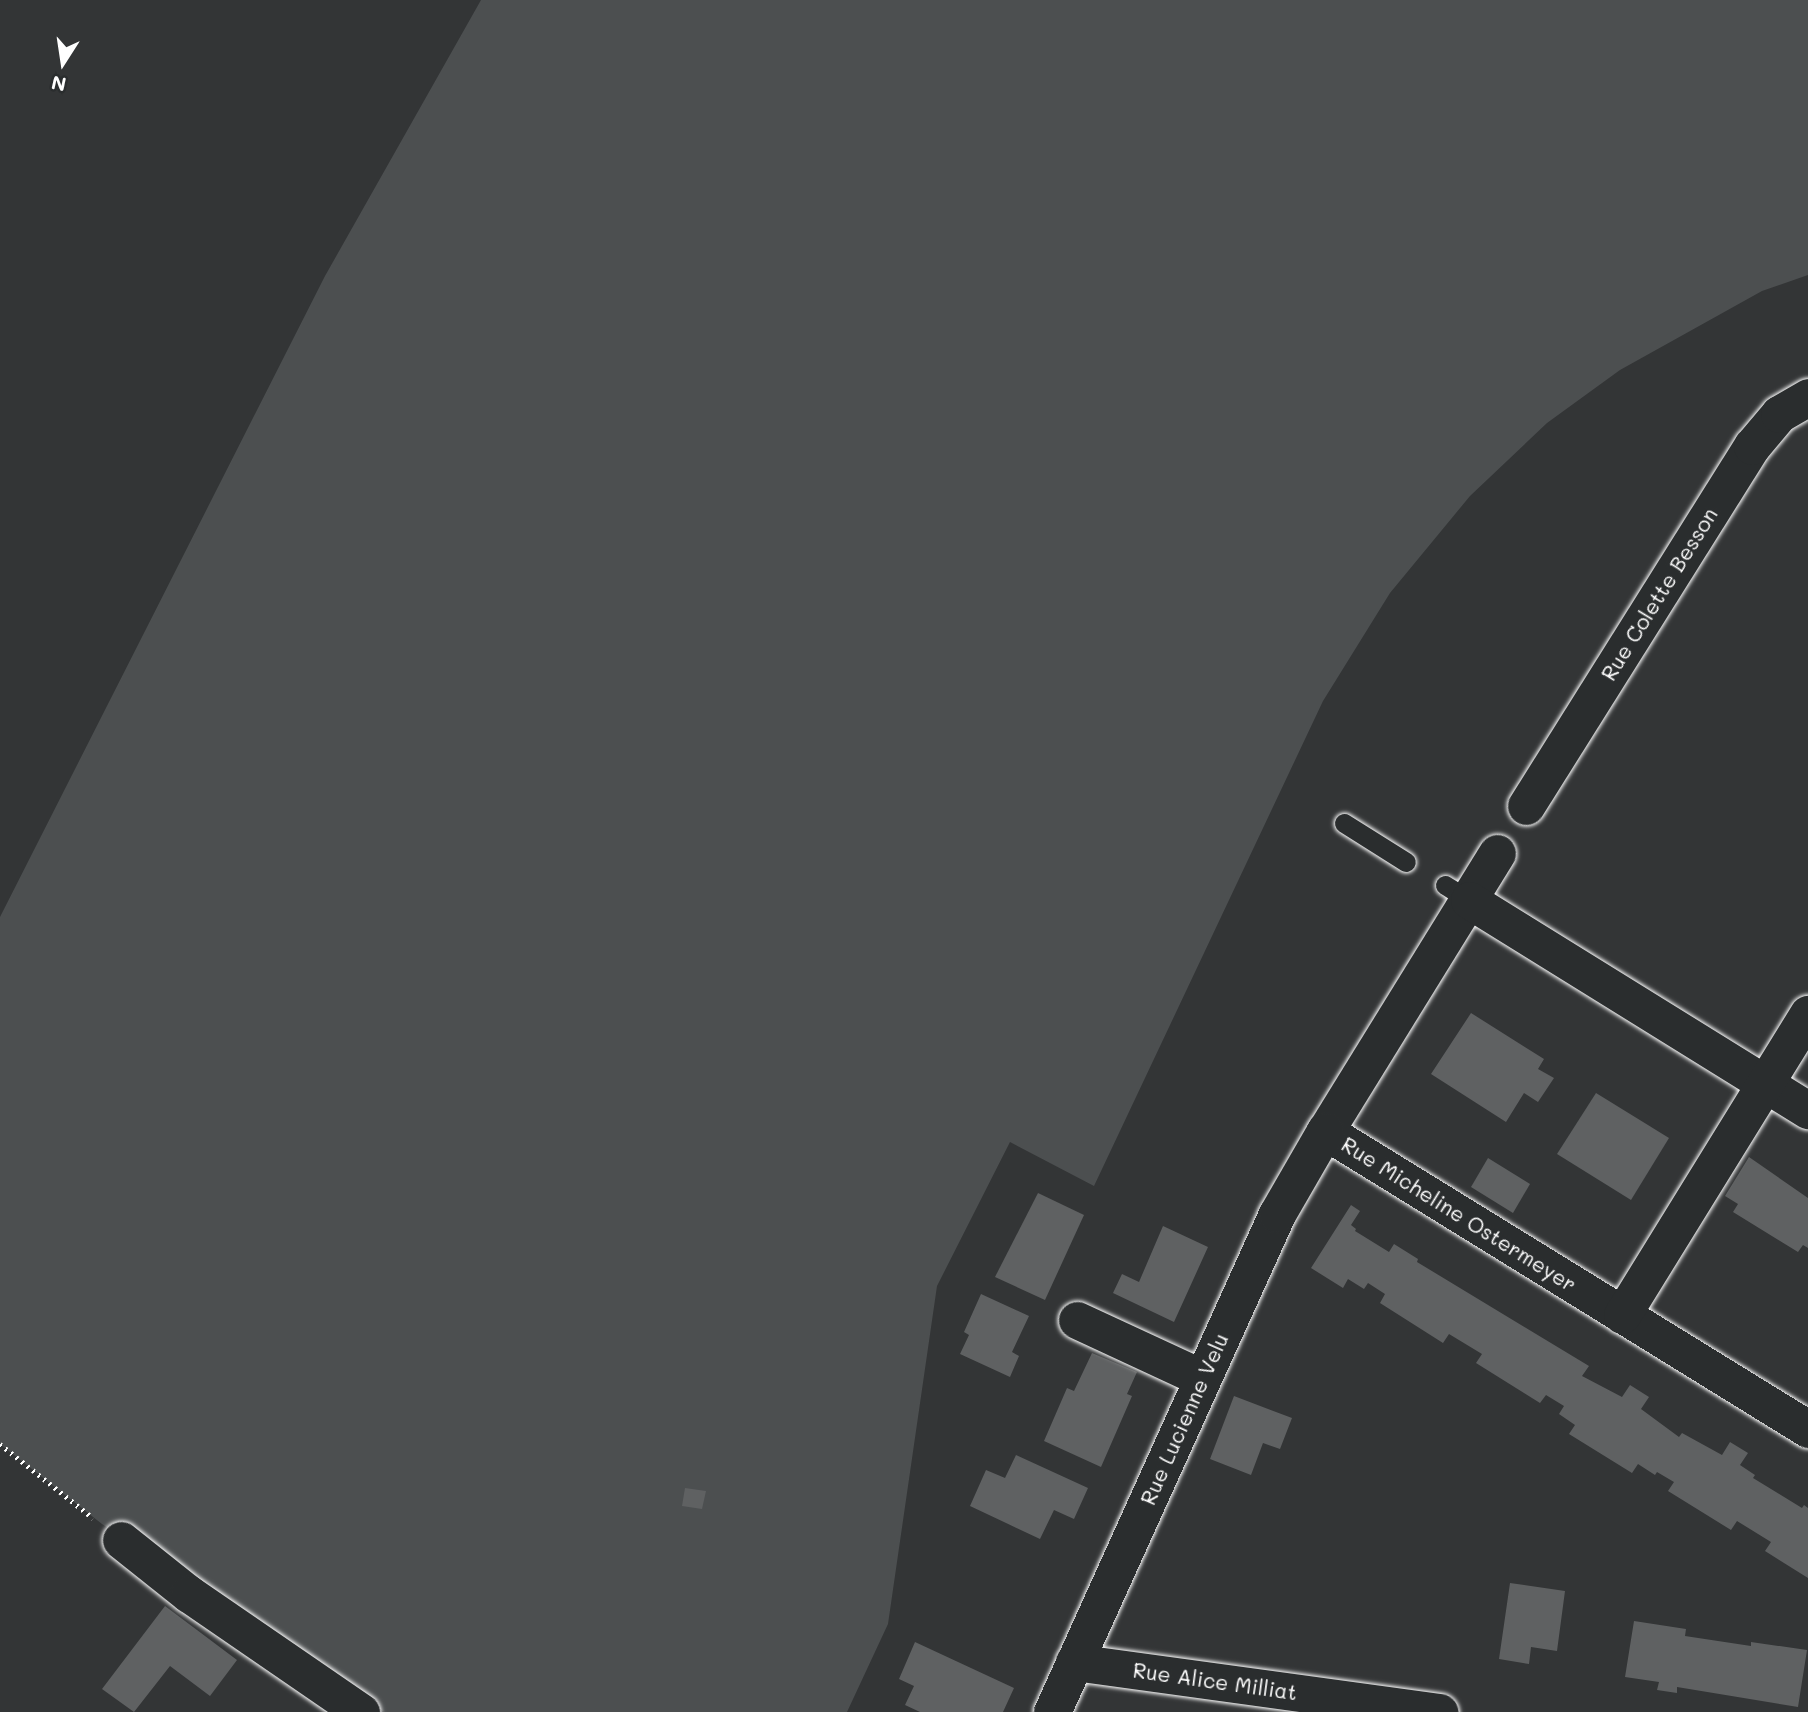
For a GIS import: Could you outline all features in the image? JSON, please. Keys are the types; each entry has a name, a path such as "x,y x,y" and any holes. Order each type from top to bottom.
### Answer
{"street":[{"name":"Rue Colette Besson","path":"1526,806 1752,446 1779,414 1808,397"},
{"path":"1497,853 1457,892 1808,1110"},
{"name":"Rue Micheline Ostermeyer","path":"1457,892 1325,1131 1808,1429"},
{"path":"1622,1315 1808,1014"},
{"name":"Rue Lucienne Velu","path":"1052,1712 1277,1214 1325,1131"},
{"path":"1077,1320 1202,1378"},
{"path":"121,1540 190,1594 361,1712"},
{"name":"Rue Alice Milliat","path":"1074,1662 1325,1704 1440,1712"}],"lane":[{"path":"1344,822 1406,862"}],"path":[{"path":"0,1444 121,1540"}],"shaded area":[{"path":"481,0 1808,0 1808,275 1762,291 1620,370 1547,423 1470,496 1390,593 1323,701 1094,1186 1010,1142 937,1286 888,1624 847,1712 384,1712 102,1524 0,1444 0,917 325,276"}],"building":[{"path":"1471,1013 1544,1059 1538,1069 1554,1078 1538,1102 1524,1093 1506,1122 1431,1074"},
{"path":"1596,1093 1669,1138 1631,1200 1557,1154"},
{"path":"1749,1157 1808,1198 1808,1248 1803,1245 1798,1252 1733,1212 1738,1204 1725,1196"},
{"path":"1488,1158 1530,1184 1513,1213 1471,1187"},
{"path":"1038,1193 1084,1215 1045,1300 995,1277"},
{"path":"1351,1205 1360,1211 1351,1225 1355,1231 1389,1252 1394,1244 1418,1259 1417,1262 1589,1366 1582,1376 1622,1397 1630,1385 1649,1397 1641,1409 1679,1437 1682,1433 1722,1455 1730,1442 1748,1453 1740,1465 1755,1475 1753,1478 1802,1508 1804,1505 1808,1508 1808,1578 1765,1551 1771,1542 1737,1521 1731,1530 1668,1491 1674,1482 1657,1472 1655,1475 1638,1464 1632,1473 1569,1434 1575,1425 1559,1414 1564,1406 1546,1395 1540,1403 1476,1363 1482,1354 1449,1334 1443,1343 1380,1303 1385,1294 1368,1283 1364,1289 1348,1279 1343,1288 1311,1268"},
{"path":"1163,1226 1208,1247 1174,1322 1113,1293 1122,1274 1139,1282"},
{"path":"981,1294 1029,1316 1012,1352 1019,1356 1010,1377 960,1354 969,1335 964,1332"},
{"path":"1092,1353 1137,1372 1127,1394 1132,1396 1101,1467 1044,1441 1067,1388 1074,1391"},
{"path":"1234,1396 1292,1418 1280,1449 1263,1443 1251,1475 1210,1459"},
{"path":"1016,1455 1088,1488 1074,1519 1054,1510 1040,1539 970,1506 986,1470 1005,1478"},
{"path":"685,1488 706,1491 702,1509 682,1506"},
{"path":"1510,1583 1565,1591 1557,1651 1531,1647 1529,1664 1499,1659"},
{"path":"165,1606 237,1660 210,1696 170,1666 134,1712 102,1689"},
{"path":"1634,1621 1686,1629 1685,1636 1751,1646 1751,1642 1807,1650 1798,1707 1677,1687 1677,1693 1657,1690 1659,1682 1625,1677"},
{"path":"915,1642 1014,1688 1003,1712 920,1712 905,1705 914,1686 899,1679"}]}
